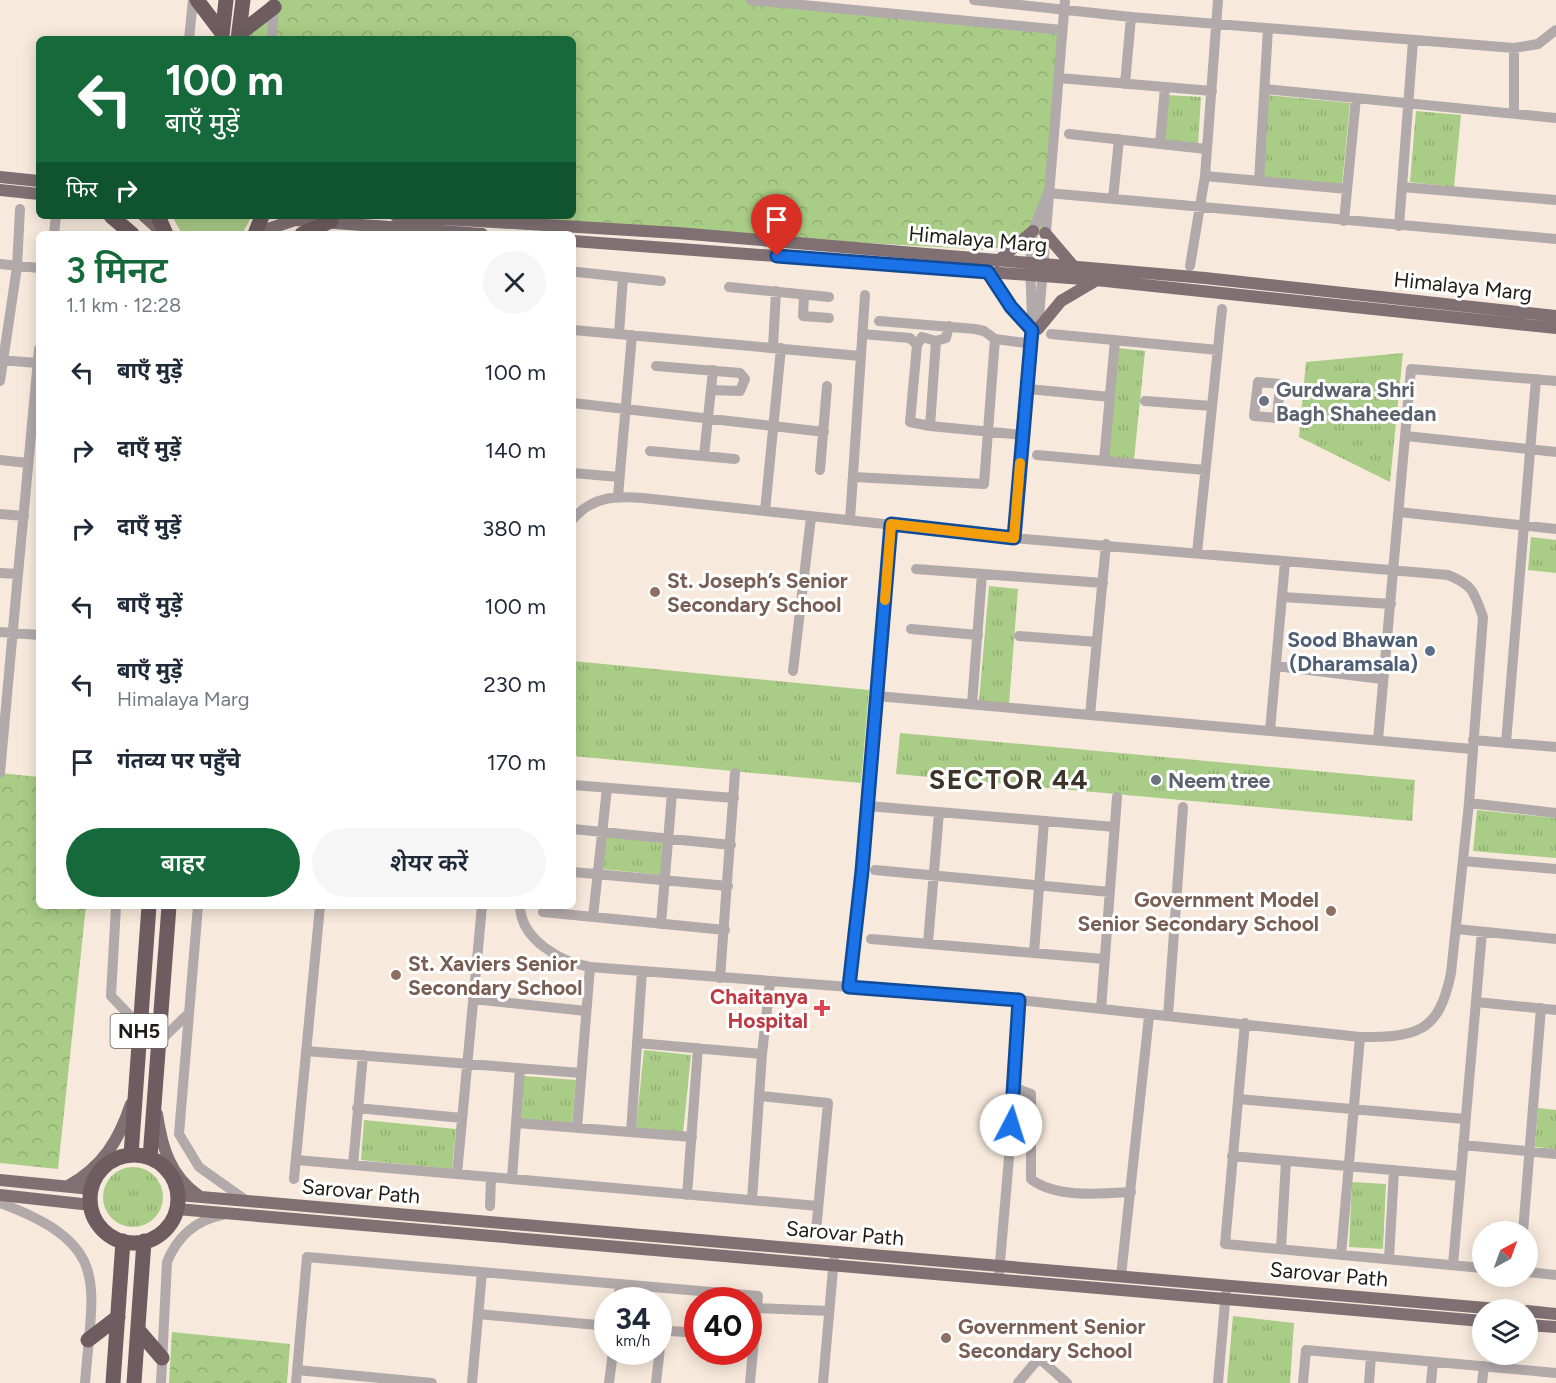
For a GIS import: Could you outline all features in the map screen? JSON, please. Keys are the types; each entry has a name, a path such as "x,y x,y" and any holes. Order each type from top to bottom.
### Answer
{"highway":[{"path":"195,0 222,36"},
{"path":"222,36 226,0"},
{"path":"239,36 243,0"},
{"path":"240,36 274,4"},
{"path":"114,219 128,231"},
{"path":"309,231 331,221"},
{"name":"NH5","path":"130,1155 149,909"},
{"name":"NH5","path":"150,1158 169,909"},
{"path":"130,1155 150,1158 169,1172 177,1202 172,1221 163,1232 144,1241 123,1241 111,1236 100,1226 91,1205 92,1189 102,1168 115,1159 130,1155"},
{"path":"113,1383 123,1241"},
{"path":"134,1383 144,1241"},
{"path":"88,1341 118,1317"},
{"path":"138,1329 162,1358"}],"main road":[{"path":"0,177 36,181"},
{"path":"0,190 36,194"},
{"path":"148,219 162,231"},
{"name":"Himalaya Marg","path":"446,219 678,233 998,261 1096,280 1556,328"},
{"path":"263,231 295,220 447,231"},
{"path":"998,261 1039,232 1074,267"},
{"name":"Himalaya Marg","path":"576,241 988,272 1074,267 1214,279 1556,316"},
{"path":"988,272 1011,307 1035,329 1061,301 1096,280"},
{"path":"68,1186 89,1173 111,1149 122,1130 134,1093"},
{"path":"155,1095 167,1159 188,1188 201,1197"},
{"path":"0,1180 92,1189"},
{"path":"0,1196 91,1205"},
{"name":"Sarovar Path","path":"177,1202 201,1197 248,1201 834,1258 998,1279 1472,1320"},
{"name":"Sarovar Path","path":"177,1202 232,1214 834,1258 999,1266 1472,1307"},
{"path":"1538,1312 1556,1314"},
{"path":"1538,1325 1556,1327"}],"street":[{"path":"189,36 195,0"},
{"path":"751,0 1062,30"},
{"path":"974,0 1065,4 1131,17 1514,48 1538,44 1556,30"},
{"path":"1191,266 1204,176 1218,0"},
{"path":"272,36 274,4"},
{"path":"1014,538 1035,329 1039,232 1048,193 1065,4"},
{"path":"1125,84 1131,17"},
{"path":"1258,181 1268,28"},
{"path":"1399,226 1413,41"},
{"path":"1514,48 1514,114"},
{"path":"1059,78 1212,91"},
{"path":"1160,144 1165,88"},
{"path":"1265,89 1556,118"},
{"path":"1344,221 1356,98"},
{"path":"1070,134 1206,149"},
{"path":"1113,199 1119,139"},
{"path":"1204,176 1347,189"},
{"path":"1402,187 1556,200"},
{"path":"1048,193 1556,239"},
{"path":"0,381 1,360 17,267 20,209"},
{"path":"0,264 36,268"},
{"path":"577,272 661,281"},
{"path":"619,334 623,277"},
{"path":"729,286 828,297"},
{"path":"765,511 777,348 776,291"},
{"path":"804,295 803,316 829,318"},
{"path":"850,520 865,295"},
{"path":"1197,553 1222,309"},
{"path":"879,321 984,331 995,339 1033,344"},
{"path":"948,326 946,338 936,341 922,337 917,345 910,422 987,433 1023,435"},
{"path":"576,330 860,356"},
{"path":"862,334 910,338 917,345"},
{"path":"1051,334 1218,350"},
{"path":"618,496 632,335"},
{"path":"854,477 984,484 995,339"},
{"path":"1104,460 1115,340"},
{"path":"930,426 936,341"},
{"path":"1,360 36,363"},
{"path":"656,366 740,373 745,379 740,391 711,390"},
{"path":"1378,740 1411,369 1556,381"},
{"path":"704,456 713,370"},
{"path":"0,773 36,374"},
{"path":"1506,742 1536,379"},
{"path":"820,470 827,386"},
{"path":"1029,389 1110,397"},
{"path":"1145,401 1212,406"},
{"path":"576,403 824,432"},
{"path":"1406,436 1556,452"},
{"path":"650,451 735,459"},
{"path":"1037,454 1205,470"},
{"path":"0,460 28,462"},
{"path":"576,473 619,477"},
{"path":"520,909 520,914 538,942 555,956 575,965 1019,1000 1149,1016 1245,1023 1360,1037 1395,1037 1418,1032 1436,1016 1446,998 1456,929 1469,803 1483,617 1475,594 1466,582 1448,575 1106,544 1014,538 618,496 596,501 576,517"},
{"path":"1399,512 1556,529"},
{"path":"0,514 24,516"},
{"path":"793,671 811,517"},
{"path":"849,987 868,806 891,524"},
{"path":"1090,715 1106,544"},
{"path":"1270,731 1285,562"},
{"path":"916,569 1103,583"},
{"path":"0,573 18,574"},
{"path":"972,704 982,574"},
{"path":"1283,597 1390,604"},
{"path":"911,629 978,635"},
{"path":"0,632 36,635"},
{"path":"1020,636 1097,642"},
{"path":"1276,666 1382,680"},
{"path":"877,696 1378,740 1473,745 1506,742 1556,747"},
{"path":"720,978 735,773"},
{"path":"576,785 734,798"},
{"path":"593,917 607,788"},
{"path":"661,924 672,793"},
{"path":"1101,1009 1117,797"},
{"path":"1469,803 1556,813"},
{"path":"868,806 1115,827"},
{"path":"1168,1016 1183,807"},
{"path":"928,943 939,812"},
{"path":"1034,953 1044,821"},
{"path":"576,829 731,845"},
{"path":"1463,861 1556,869"},
{"path":"875,870 1110,892"},
{"path":"576,872 728,886"},
{"path":"116,909 111,996 139,1025"},
{"path":"198,909 179,1134 200,1167 248,1201"},
{"path":"294,1179 320,909"},
{"path":"457,1174 482,909"},
{"path":"543,912 725,930"},
{"path":"1456,929 1556,939"},
{"path":"1453,1265 1482,932"},
{"path":"871,939 1104,959"},
{"path":"577,1128 590,967"},
{"path":"631,1132 642,971"},
{"path":"752,1200 761,1096 762,1054 770,982"},
{"path":"473,999 586,1011"},
{"path":"998,1279 1015,1088 1019,1000"},
{"path":"1476,1002 1556,1010"},
{"path":"1524,1221 1541,1008"},
{"path":"159,1042 188,1014"},
{"path":"1121,1276 1149,1016"},
{"path":"1245,1023 1225,1244 1472,1267"},
{"path":"1341,1255 1360,1037"},
{"path":"637,1043 762,1054"},
{"path":"687,1195 698,1048"},
{"path":"306,1051 581,1073"},
{"path":"353,1165 363,1055"},
{"path":"512,1179 520,1068"},
{"path":"1015,1088 1031,1094 1030,1179 1040,1186 1053,1189 1097,1194 1131,1192"},
{"path":"761,1096 828,1103 816,1231"},
{"path":"1238,1099 1465,1119"},
{"path":"357,1108 462,1118"},
{"path":"517,1123 692,1137"},
{"path":"1463,1145 1556,1154"},
{"path":"1232,1156 1460,1176"},
{"path":"297,1160 819,1206"},
{"path":"1281,1250 1286,1161"},
{"path":"1389,1260 1394,1170"},
{"path":"490,1206 491,1177"},
{"path":"0,1203 51,1225 79,1250 91,1278 85,1383"},
{"path":"161,1383 165,1273 171,1254 180,1239 193,1227 207,1219 232,1214"},
{"path":"296,1383 307,1257 684,1290"},
{"path":"823,1383 834,1258"},
{"path":"472,1383 482,1272"},
{"path":"1538,1273 1556,1275"},
{"path":"1218,1383 1226,1285"},
{"path":"762,1308 829,1311"},
{"path":"478,1314 594,1325"},
{"path":"1303,1383 1306,1350 1484,1366 1542,1377 1556,1373"},
{"path":"1369,1383 1371,1356"},
{"path":"1018,1383 1039,1358 1067,1383"},
{"path":"1431,1383 1433,1362"},
{"path":"609,1383 611,1365"},
{"path":"656,1383 657,1365"},
{"path":"750,1383 751,1365"},
{"path":"1482,1383 1484,1366"},
{"path":"297,1370 432,1383"}],"green space":[{"path":"269,0 751,0 1062,30 1043,233 990,250 448,219 576,219 576,36 242,36"},
{"path":"1167,95 1201,97 1198,145 1164,143"},
{"path":"1268,95 1350,103 1342,185 1261,177"},
{"path":"1416,111 1461,115 1454,187 1410,182"},
{"path":"174,219 250,219 244,231 180,231"},
{"path":"1118,348 1145,351 1134,460 1107,457"},
{"path":"1403,353 1390,482 1299,437 1306,362"},
{"path":"1531,537 1556,540 1556,573 1528,570"},
{"path":"989,586 1018,589 1009,704 979,701"},
{"path":"576,661 869,690 861,783 576,756"},
{"path":"900,733 1415,780 1412,821 896,774"},
{"path":"0,773 36,777 36,909 86,909 58,1169 0,1163"},
{"path":"1477,810 1556,818 1556,858 1473,851"},
{"path":"605,836 664,843 661,875 602,869"},
{"path":"644,1050 691,1055 683,1133 636,1128"},
{"path":"524,1076 576,1080 572,1123 521,1119"},
{"path":"1538,1108 1556,1110 1556,1149 1535,1147"},
{"path":"364,1120 456,1129 452,1169 361,1160"},
{"path":"133,1167 150,1172 158,1180 163,1197 158,1214 150,1222 133,1227 116,1222 108,1214 103,1197 108,1180 116,1172"},
{"path":"1352,1182 1386,1184 1383,1249 1349,1247"},
{"path":"1233,1316 1294,1323 1290,1383 1227,1383"},
{"path":"172,1332 290,1344 287,1383 169,1383"}],"slow traffic":[{"path":"885,600 891,524 1014,538 1020,463"}],"place":[{"name":"Gurdwara Shri Bagh Shaheedan","path":"1264,401"},
{"name":"St. Joseph’s Senior Secondary School","path":"655,592"},
{"name":"Sood Bhawan (Dharamsala)","path":"1430,651"},
{"name":"Neem tree","path":"1156,780"},
{"name":"Government Model Senior Secondary School","path":"1331,911"},
{"name":"St. Xaviers Senior Secondary School","path":"396,975"},
{"name":"Chaitanya Hospital","path":"822,1008"},
{"name":"Government Senior Secondary School","path":"946,1338"}],"district":[{"name":"SECTOR 44","path":"1009,779"}],"route":[{"path":"777,256 988,272 1011,307 1032,330 1033,344 1014,538 891,524 872,764 849,987 1019,1000 1011,1125"}]}
